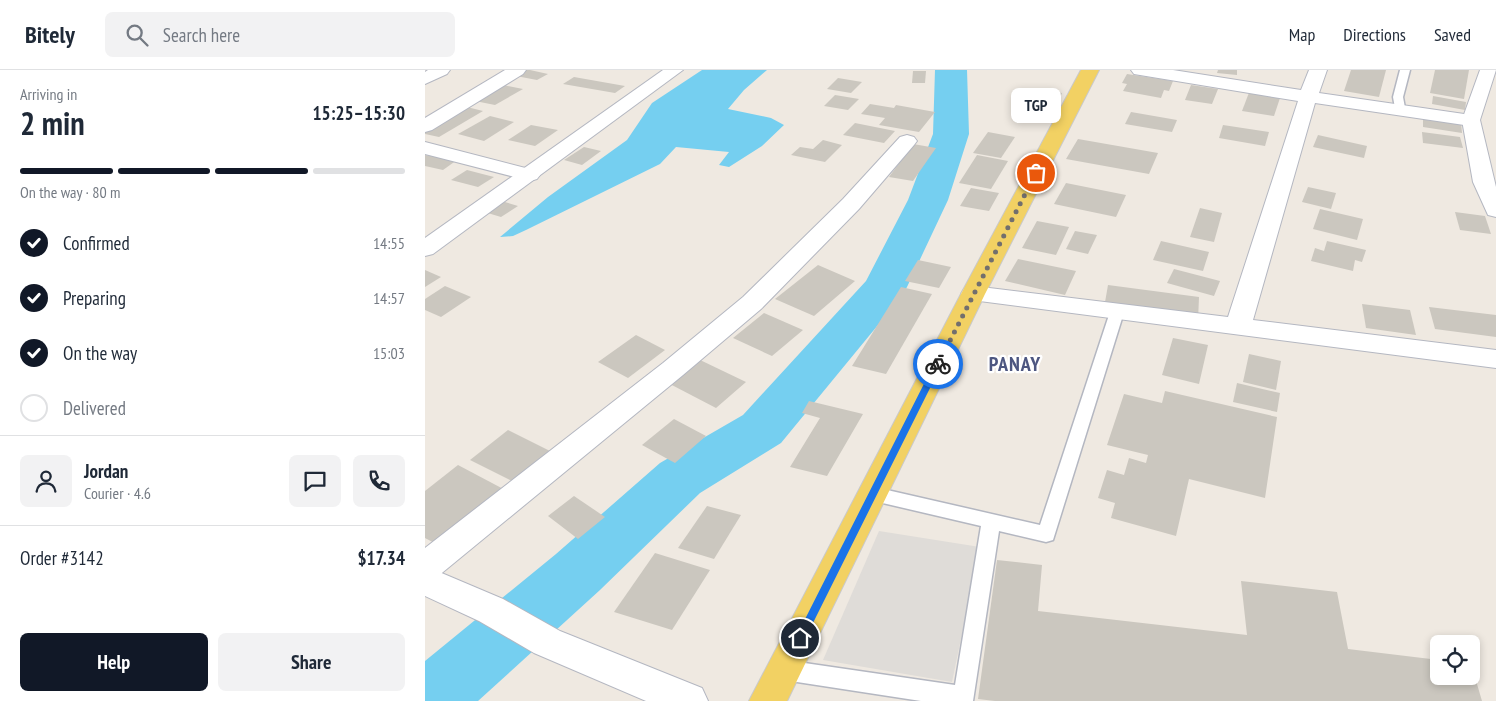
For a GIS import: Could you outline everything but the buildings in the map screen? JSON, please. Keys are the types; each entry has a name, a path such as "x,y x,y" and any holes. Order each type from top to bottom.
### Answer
{"main road":[{"path":"768,701 874,494 973,294 1091,70"}],"street":[{"path":"425,79 441,70"},
{"path":"425,126 517,70"},
{"path":"425,249 674,70"},
{"path":"1140,70 1308,97 1400,108 1471,120"},
{"path":"1238,327 1308,97 1318,70"},
{"path":"1489,70 1471,120 1496,210"},
{"path":"425,567 673,369 752,303 851,204 907,141"},
{"path":"425,148 530,174"},
{"path":"973,294 1496,358"},
{"path":"425,580 491,610 547,642 689,701"}],"lane":[{"path":"1400,108 1398,97 1405,70"},
{"path":"874,494 1046,534 1117,312"},
{"path":"784,670 967,699 991,521"}],"shaded area":[{"path":"879,531 980,547 952,682 823,660"}],"water":[{"path":"702,70 767,70 744,90 728,109 771,118 784,125 762,146 729,167 719,165 729,152 676,147 660,164 513,236 500,237 548,197 627,140 652,103"}],"waterway":[{"path":"429,701 578,572 680,478 762,429 885,287 928,200 951,134 951,70"}],"way so far":[{"path":"938,364 1036,173"}],"place":[{"name":"TGP","path":"1036,173"}],"district":[{"name":"PANAY","path":"1015,364"}],"route":[{"path":"800,638 938,364"}]}
